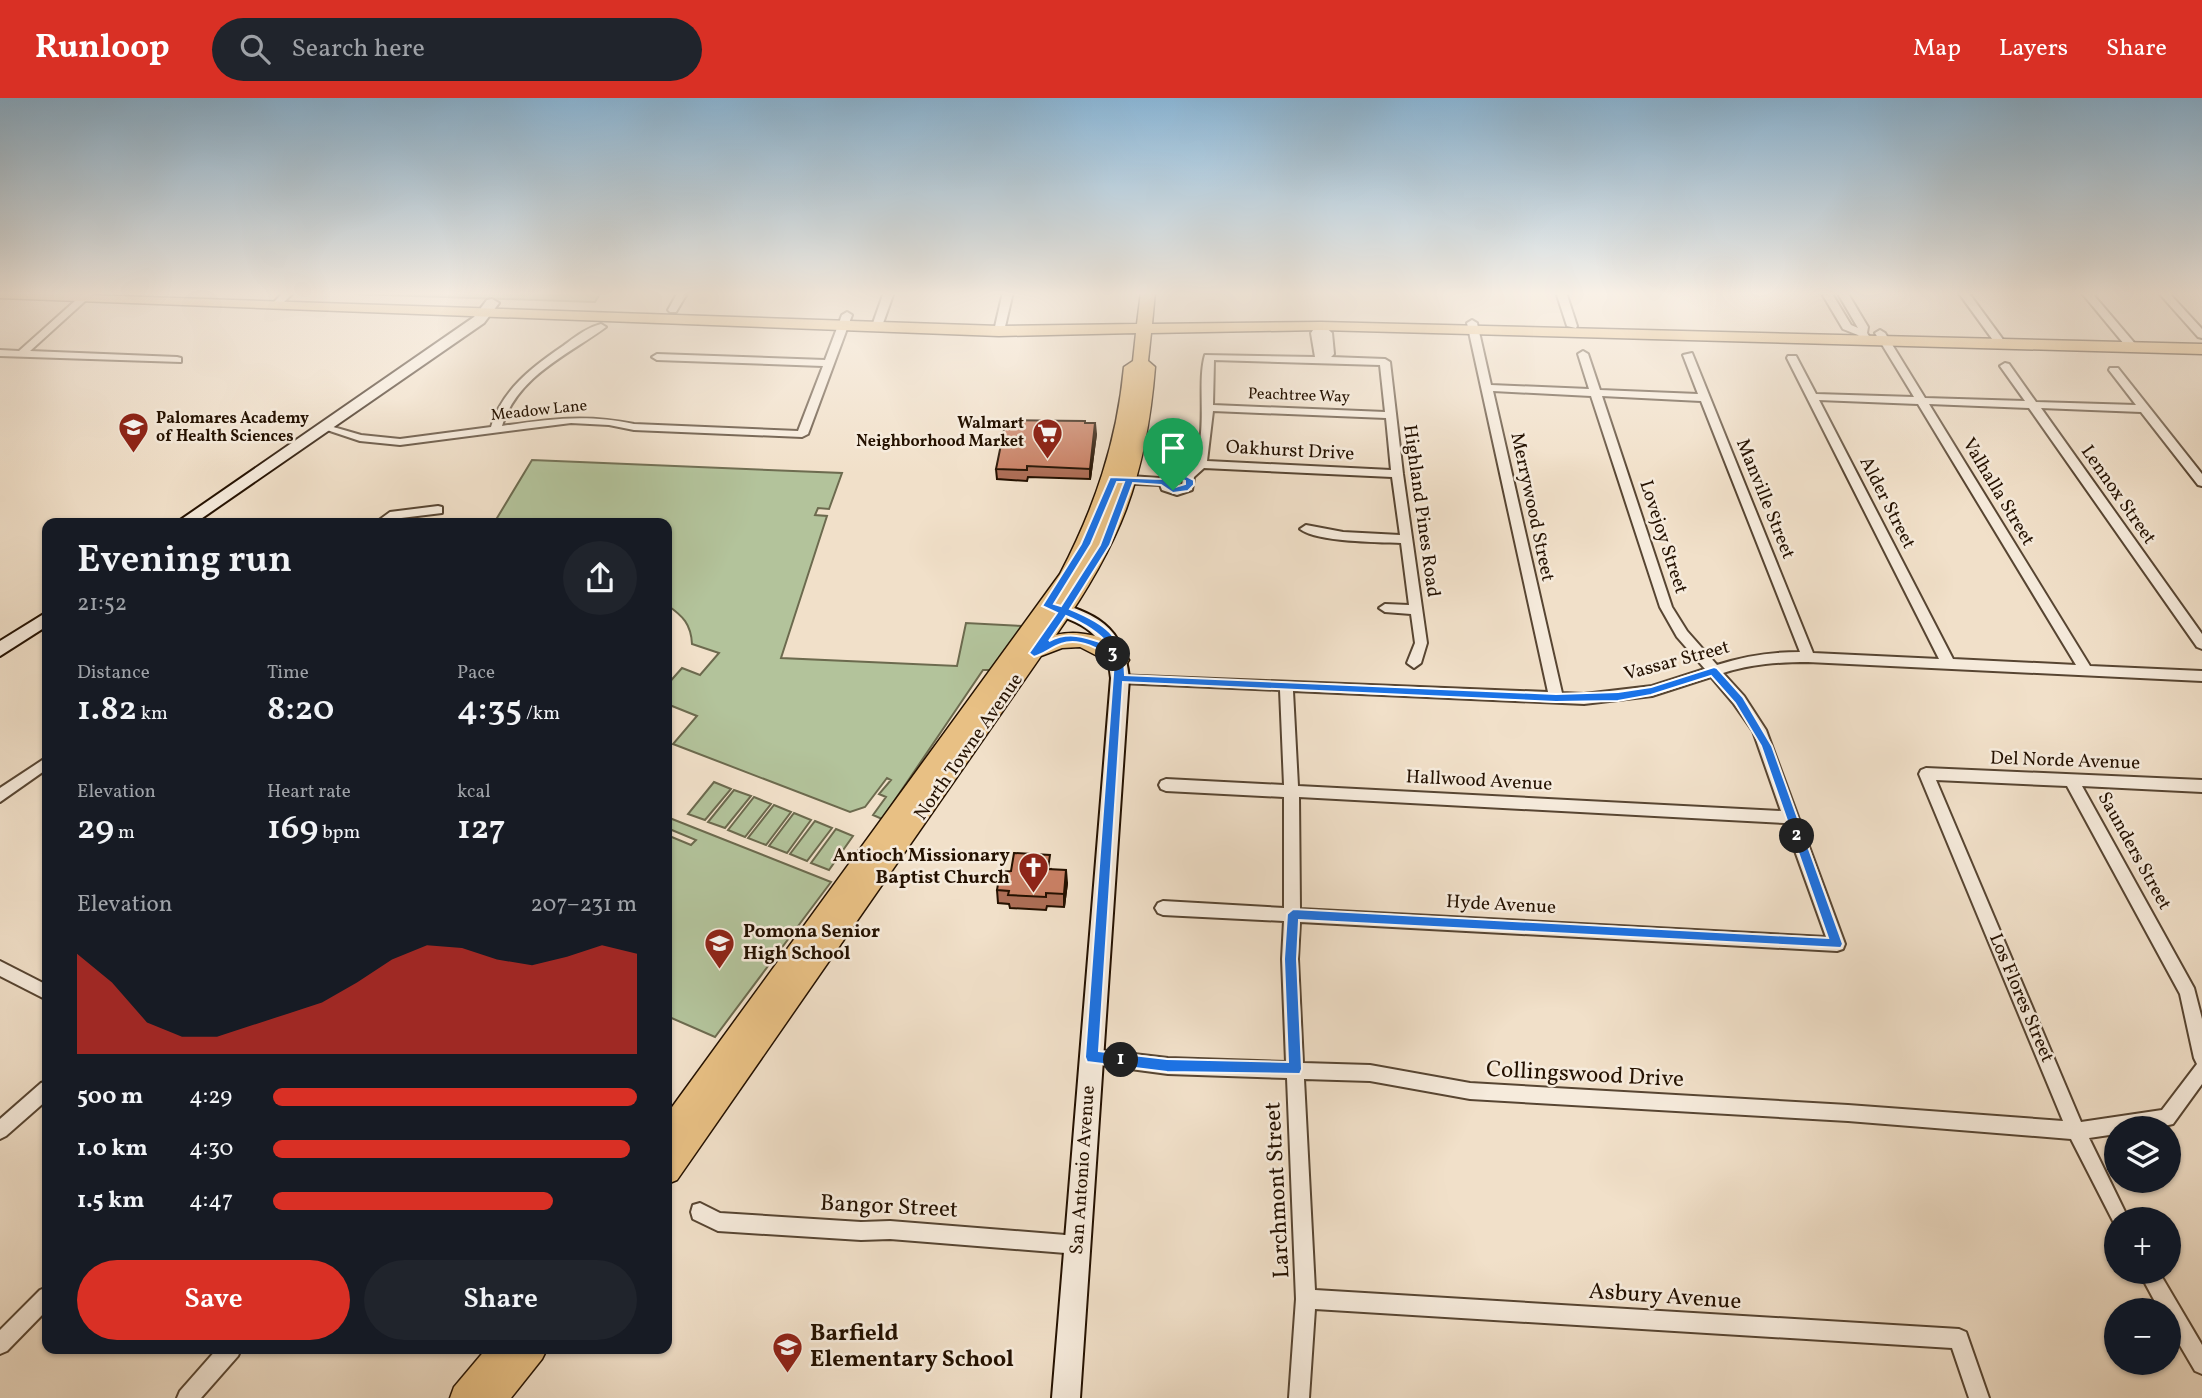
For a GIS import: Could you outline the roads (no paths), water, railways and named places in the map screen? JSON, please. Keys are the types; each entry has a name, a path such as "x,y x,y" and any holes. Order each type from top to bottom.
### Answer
{"main road":[{"path":"191,518 431,353"},
{"name":"North Towne Avenue","path":"672,1164 1034,653 1068,577 1121,479 1132,367 1140,363 1141,353"},
{"name":"North Towne Avenue","path":"672,1129 1056,608"},
{"path":"1056,608 1086,620 1105,633 1115,644 1120,669"},
{"path":"0,650 42,621"},
{"path":"1034,653 1061,639 1078,638 1106,648 1120,669"},
{"name":"San Antonio Avenue","path":"1066,1398 1120,669"},
{"path":"465,1398 502,1354"},
{"path":"492,1398 528,1354"}],"street":[{"path":"0,353 177,360"},
{"path":"495,431 504,404 521,384 562,353"},
{"path":"657,357 829,363 833,353"},
{"path":"1201,464 1208,408 1209,357 1323,359 1329,353"},
{"name":"Merrywood Street","path":"1479,353 1556,698"},
{"name":"Valhalla Street","path":"1886,353 1922,400 2086,671"},
{"name":"Lovejoy Street","path":"1583,354 1661,595 1682,634 1739,700 1759,730 1837,944"},
{"name":"Manville Street","path":"1688,355 1808,657"},
{"name":"Alder Street","path":"1793,358 1950,665"},
{"name":"Highland Pines Road","path":"1323,359 1385,362 1397,474 1421,643 1414,663"},
{"name":"Meadow Lane","path":"323,427 360,438 400,442 589,420 634,427 802,434 829,363"},
{"name":"Lennox Street","path":"2005,366 2202,645"},
{"path":"2114,370 2202,482"},
{"path":"1488,388 1705,398"},
{"path":"1812,397 2144,409"},
{"name":"Peachtree Way","path":"1208,408 1390,415"},
{"name":"Oakhurst Drive","path":"1121,479 1164,482 1172,474 1187,477 1201,464 1397,474"},
{"path":"387,518 439,510"},
{"path":"1306,529 1343,536 1406,539"},
{"path":"1385,608 1417,610"},
{"name":"Vassar Street","path":"1120,669 1286,685 1556,698 1618,696 1651,691 1714,671 1772,657 2202,676"},
{"name":"Larchmont Street","path":"1286,685 1293,914 1290,959 1306,1299 1299,1398"},
{"path":"0,796 42,769"},
{"name":"Del Norde Avenue","path":"1926,774 2202,786"},
{"name":"Los Flores Street","path":"1926,774 2076,1131 2114,1207"},
{"name":"Saunders Street","path":"2072,780 2188,993 2202,1058"},
{"name":"Hallwood Avenue","path":"1166,785 1790,817"},
{"name":"Hyde Avenue","path":"1163,908 1837,944"},
{"path":"0,968 42,990"},
{"name":"Collingswood Drive","path":"1091,1057 1167,1066 1370,1073 1470,1091 1848,1113 2076,1131"},
{"path":"2076,1131 2167,1118 2202,1070"},
{"path":"0,1130 42,1093"},
{"name":"Bangor Street","path":"699,1212 718,1222 861,1231 890,1230 1078,1245"},
{"path":"2155,1284 2202,1364"},
{"name":"Asbury Avenue","path":"1306,1299 1959,1339 1979,1398"},
{"path":"0,1344 42,1302"},
{"path":"187,1398 227,1354"}],"place":[{"name":"Palomares Academy of Health Sciences","path":"133,455"},
{"name":"Walmart Neighborhood Market","path":"1047,460"},
{"name":"Antioch Missionary Baptist Church","path":"1033,894"},
{"name":"Pomona Senior High School","path":"720,970"},
{"name":"Barfield Elementary School","path":"787,1374"}]}
